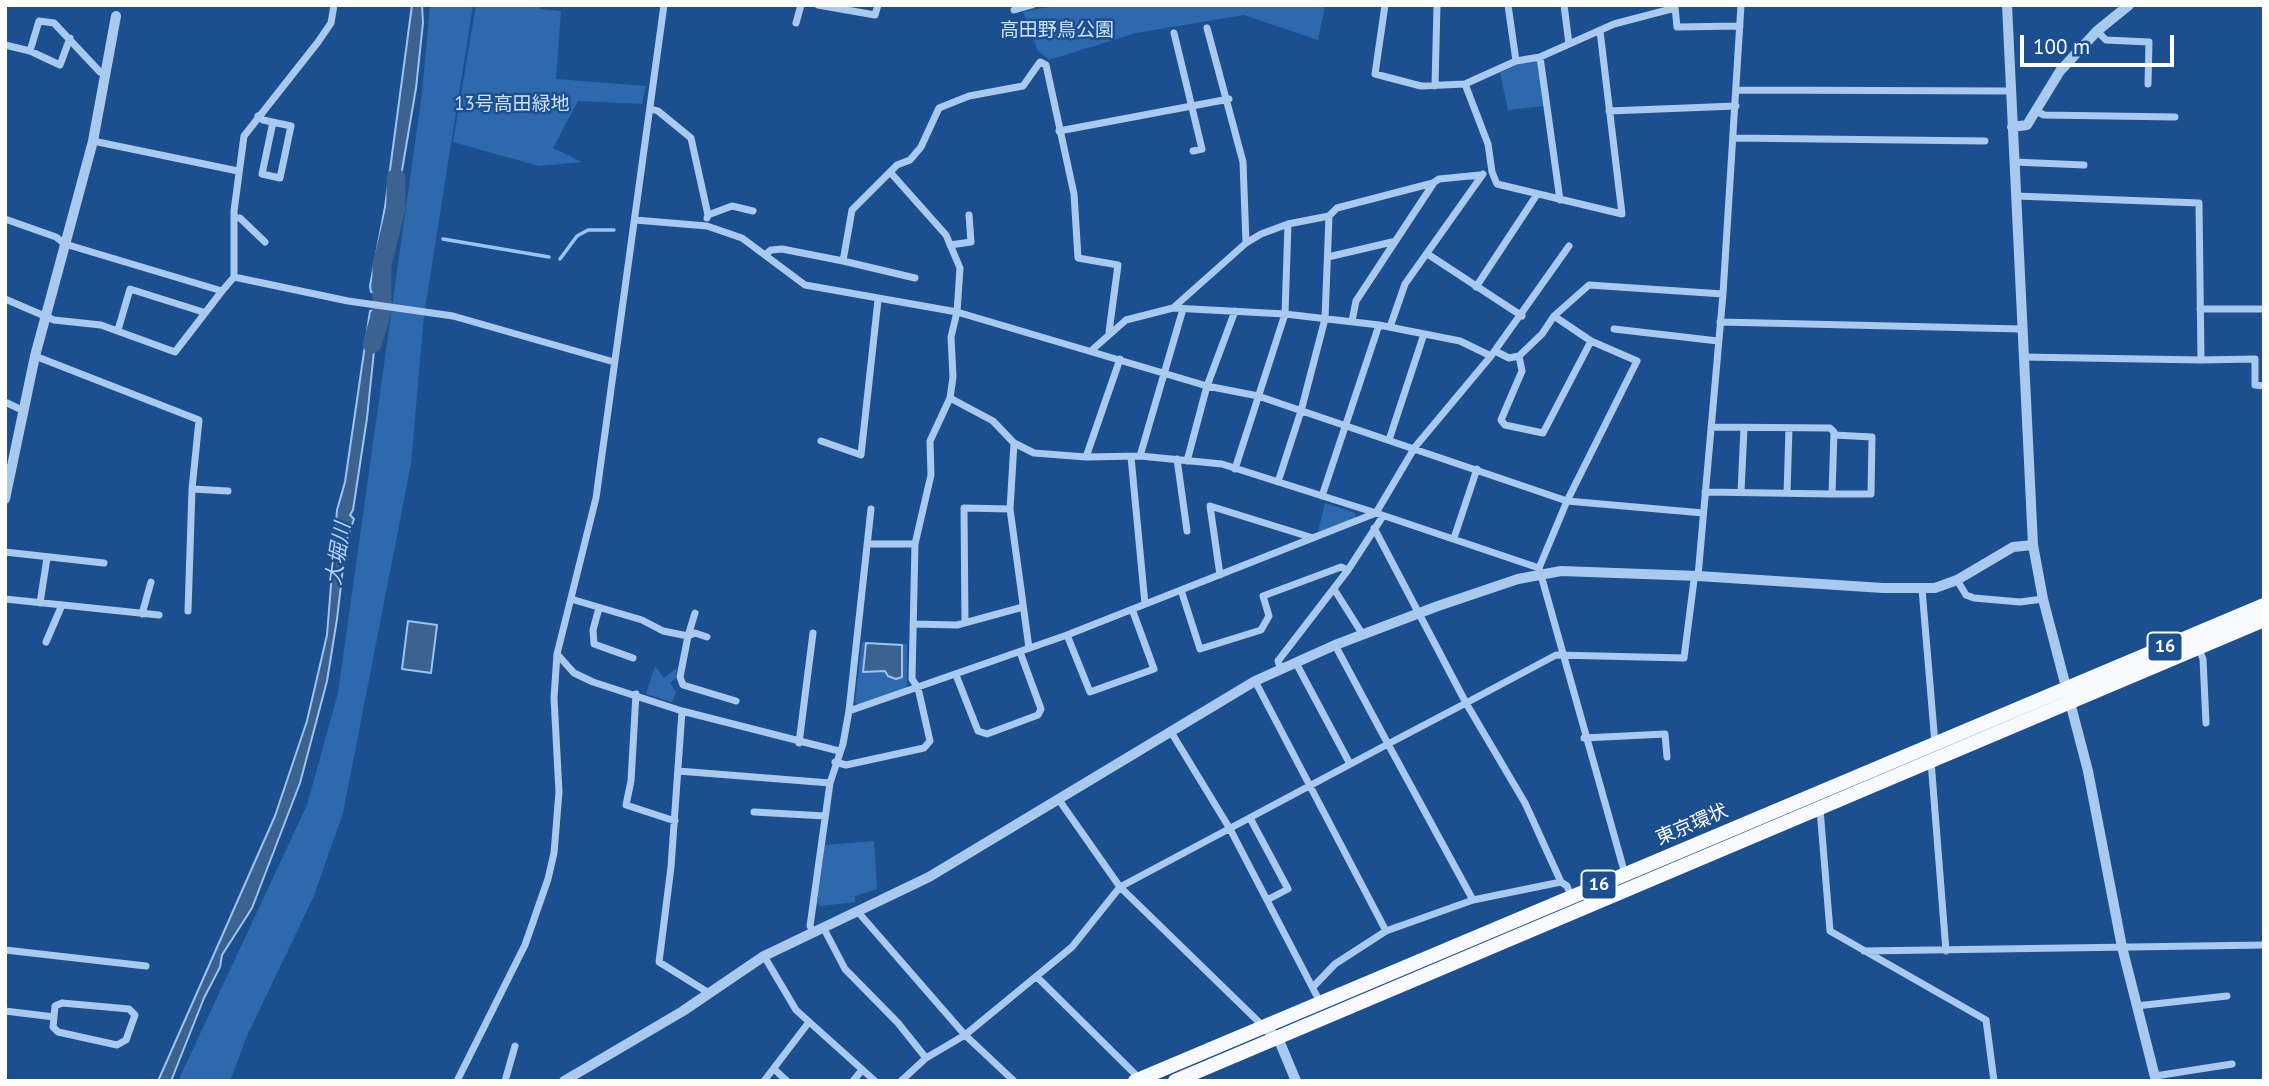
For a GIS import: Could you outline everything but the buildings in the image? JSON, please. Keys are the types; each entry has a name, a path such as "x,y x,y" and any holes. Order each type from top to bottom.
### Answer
{"highway":[{"name":"東京環状","path":"2196,641 2264,605"},
{"name":"東京環状","path":"1136,1080 1935,744 2068,694 2196,641 2264,620"},
{"name":"東京環状","path":"1175,1081 1931,760 2068,694"}],"street":[{"path":"5,299 46,316 118,330 175,352 203,312 234,277 237,264 234,218 244,136 331,23 334,5"},
{"path":"457,1081 525,944 548,879 556,840 559,792 554,698 557,654 596,498 664,5"},
{"path":"796,23 801,5"},
{"path":"818,5 875,15 878,5"},
{"path":"1014,10 1032,5"},
{"path":"1385,5 1375,74 1435,86 1465,84 1516,61 1541,57 1614,24 1675,7 1676,27 1740,26"},
{"path":"1435,86 1437,5"},
{"path":"1508,5 1516,61"},
{"path":"1564,5 1569,44"},
{"path":"901,1081 926,1058 964,1035 1072,947 1120,887 1556,655 1684,658 1694,580 1698,576 1723,294 1741,5"},
{"path":"2007,5 2033,545 2043,599 2101,833 2122,947 2155,1078 2232,1064"},
{"path":"2012,127 2027,125 2060,71 2097,31 2129,5"},
{"path":"5,496 10,448 93,141 116,10"},
{"path":"30,51 39,21 54,23 100,72 106,73"},
{"path":"1208,28 1229,99 1243,162 1246,243"},
{"path":"2097,31 2106,40 2149,42 2148,84"},
{"path":"1465,84 1488,144 1492,172 1497,184 1536,196 1622,214 1600,32"},
{"path":"1174,33 1202,149 1193,151"},
{"path":"5,45 30,51 61,65 70,38"},
{"path":"1541,57 1560,200"},
{"path":"843,261 852,210 890,172 910,160 921,147 939,108 969,96 1023,86 1040,62 1046,65 1074,194 1078,258 1118,265 1109,332"},
{"path":"1737,90 2010,91"},
{"path":"1059,131 1229,99"},
{"path":"1609,111 1736,106"},
{"path":"651,109 658,111 691,138 708,215 707,226"},
{"path":"2036,111 2044,115 2175,117"},
{"path":"258,116 291,126 280,177 262,174 273,122"},
{"path":"1734,138 1985,141"},
{"path":"93,141 238,171"},
{"path":"2014,162 2084,165"},
{"path":"835,762 846,765 924,748 930,741 918,688 912,679 915,544 931,475 930,441 950,398 953,377 951,337 957,312 960,268 946,236 890,172"},
{"path":"1173,308 1246,243 1289,224 1329,216 1337,208 1433,183 1439,179 1492,172"},
{"path":"1390,327 1405,284 1429,255 1480,174"},
{"path":"1352,321 1356,301 1433,183"},
{"path":"1476,287 1536,196"},
{"path":"2016,196 2199,203 2201,360"},
{"path":"708,215 732,206 753,211"},
{"path":"950,245 971,242 969,215"},
{"path":"1278,482 1301,411 1325,319 1329,216"},
{"path":"234,218 240,218 265,242"},
{"path":"5,219 55,237 65,244 222,291"},
{"path":"635,220 707,226 742,238 805,285 957,312 1207,386 1258,396 1567,500 1703,513"},
{"path":"1235,469 1285,314 1289,224"},
{"path":"1328,257 1392,242"},
{"path":"1281,669 1278,661 1348,570 1374,528 1415,447 1493,354 1569,246"},
{"path":"766,254 771,250 782,249 915,278"},
{"path":"1429,255 1522,316"},
{"path":"234,277 348,301 453,316 614,362"},
{"path":"1092,350 1109,332 1126,320 1173,308 1285,314 1379,325 1460,341 1509,358 1519,356 1542,334 1554,316 1589,285 1723,294"},
{"path":"118,330 130,289 203,312"},
{"path":"821,440 861,456 878,300"},
{"path":"1140,456 1183,309"},
{"path":"2200,309 2264,309"},
{"path":"1187,461 1207,386 1235,311"},
{"path":"1554,316 1591,341 1637,361 1567,500 1540,571 1584,738 1625,874"},
{"path":"1720,322 2021,328"},
{"path":"1322,496 1379,325"},
{"path":"1614,330 1717,341"},
{"path":"1389,440 1424,334"},
{"path":"1519,356 1522,371 1502,420 1505,425 1543,433 1591,341"},
{"path":"35,356 199,419 192,489 187,611"},
{"path":"2022,357 2255,359 2255,385 2264,386"},
{"path":"1086,457 1120,359"},
{"path":"950,398 993,421 1014,443 1034,453 1086,457 1140,456 1235,469 1454,538 1540,571"},
{"path":"5,402 22,410"},
{"path":"1711,427 1830,428 1834,435 1832,494"},
{"path":"1741,492 1744,428"},
{"path":"1787,493 1789,428"},
{"path":"1705,492 1871,494 1872,437 1834,435"},
{"path":"1014,443 1010,509 1028,648"},
{"path":"1131,457 1145,604"},
{"path":"1177,459 1187,531"},
{"path":"1454,538 1477,469"},
{"path":"192,489 228,491"},
{"path":"1220,575 1210,506 1314,538"},
{"path":"965,623 964,508 1010,509"},
{"path":"871,509 849,711 843,744 830,783 810,926 818,929 845,969 898,1023 926,1058"},
{"path":"849,711 1067,635 1379,514"},
{"path":"1374,528 1466,703 1525,803 1561,882 1567,886 1572,896"},
{"path":"869,544 915,544"},
{"path":"564,1081 709,993 764,956 919,882 1255,681 1335,645 1492,586 1540,571 1587,571 1922,589 1935,588 1957,580 2013,547 2033,545"},
{"path":"5,552 104,564"},
{"path":"40,603 47,558"},
{"path":"1181,590 1200,649 1261,630 1269,616 1263,596 1341,567 1348,570"},
{"path":"1957,580 1966,595 1974,598 2020,602 2043,599"},
{"path":"142,614 151,582"},
{"path":"1334,589 1363,635"},
{"path":"1922,589 1935,744"},
{"path":"570,598 642,620 663,631 707,637"},
{"path":"5,599 159,615"},
{"path":"47,642 62,605"},
{"path":"913,624 965,623 1023,607"},
{"path":"599,608 593,630 594,644 633,658"},
{"path":"1067,635 1090,691 1154,668 1132,609"},
{"path":"695,613 680,677 683,685 736,701"},
{"path":"799,743 813,633"},
{"path":"2196,641 2203,659 2206,723"},
{"path":"1335,645 1473,900"},
{"path":"956,675 978,731 987,734 1038,715 1041,709 1020,652"},
{"path":"557,654 575,673 593,682 682,711 799,743 839,751"},
{"path":"1296,663 1350,764"},
{"path":"1255,681 1386,931"},
{"path":"636,694 631,780 626,805 675,821"},
{"path":"682,711 675,821 659,961 709,993"},
{"path":"1171,732 1230,829 1320,1002"},
{"path":"1584,738 1665,734 1667,757"},
{"path":"1931,760 1946,951"},
{"path":"678,771 830,783"},
{"path":"1059,800 1120,887 1278,1038 1296,1081"},
{"path":"1819,807 1830,931 1986,1020 1994,1081"},
{"path":"754,811 825,816"},
{"path":"1250,818 1288,889 1268,900"},
{"path":"1313,987 1335,964 1386,931 1473,900 1561,882"},
{"path":"858,912 964,1035 1014,1081"},
{"path":"1864,951 2264,945"},
{"path":"5,950 146,966"},
{"path":"764,956 790,1002 875,1081"},
{"path":"1037,977 1135,1073 1136,1080"},
{"path":"2136,1006 2227,996"},
{"path":"62,1003 129,1009 135,1014 126,1040 117,1045 58,1032 53,1027 54,1017 55,1006 62,1003"},
{"path":"5,1011 54,1017"},
{"path":"764,1081 809,1022"},
{"path":"505,1081 515,1046"},
{"path":"774,1069 787,1081"},
{"path":"853,1081 862,1070"}],"green space":[{"path":"430,5 473,5 424,315 411,464 343,813 313,898 246,1038 230,1081 178,1081 307,805 338,693 422,93"},
{"name":"13号高田緑地","path":"476,5 540,5 540,9 561,11 556,79 646,86 642,104 578,101 553,148 582,162 539,166 453,142"},
{"name":"高田野鳥公園","path":"1058,5 1325,5 1318,40 1244,15 1136,33 1049,60 1038,51 1023,12"},
{"path":"1538,60 1544,106 1508,110 1500,73 1520,63"},
{"path":"1325,503 1355,513 1355,518 1318,532"},
{"path":"862,642 907,644 907,687 860,706 855,702"},
{"path":"655,666 664,678 677,668 675,679 670,683 676,692 672,702 646,694"},
{"path":"874,841 877,889 855,896 855,902 820,906 817,903 825,845"}],"water":[{"path":"412,5 422,5 423,23 416,88 381,294 371,292 370,286 385,207"},
{"path":"382,309 376,332 367,418 350,515 354,519 346,542 327,681 300,783 252,908 222,955 220,967 204,998 171,1081 158,1081 275,816 307,721 327,635 337,510 345,482 370,311"},
{"path":"408,621 437,625 431,673 402,669"},
{"path":"866,643 902,645 902,677 896,679 888,676 885,671 863,672"}],"waterway":[{"name":"大堀川","path":"372,344 382,311 382,265 396,208 396,178"},
{"path":"560,259 577,236 588,230 614,230"},
{"path":"443,239 549,257"}]}
